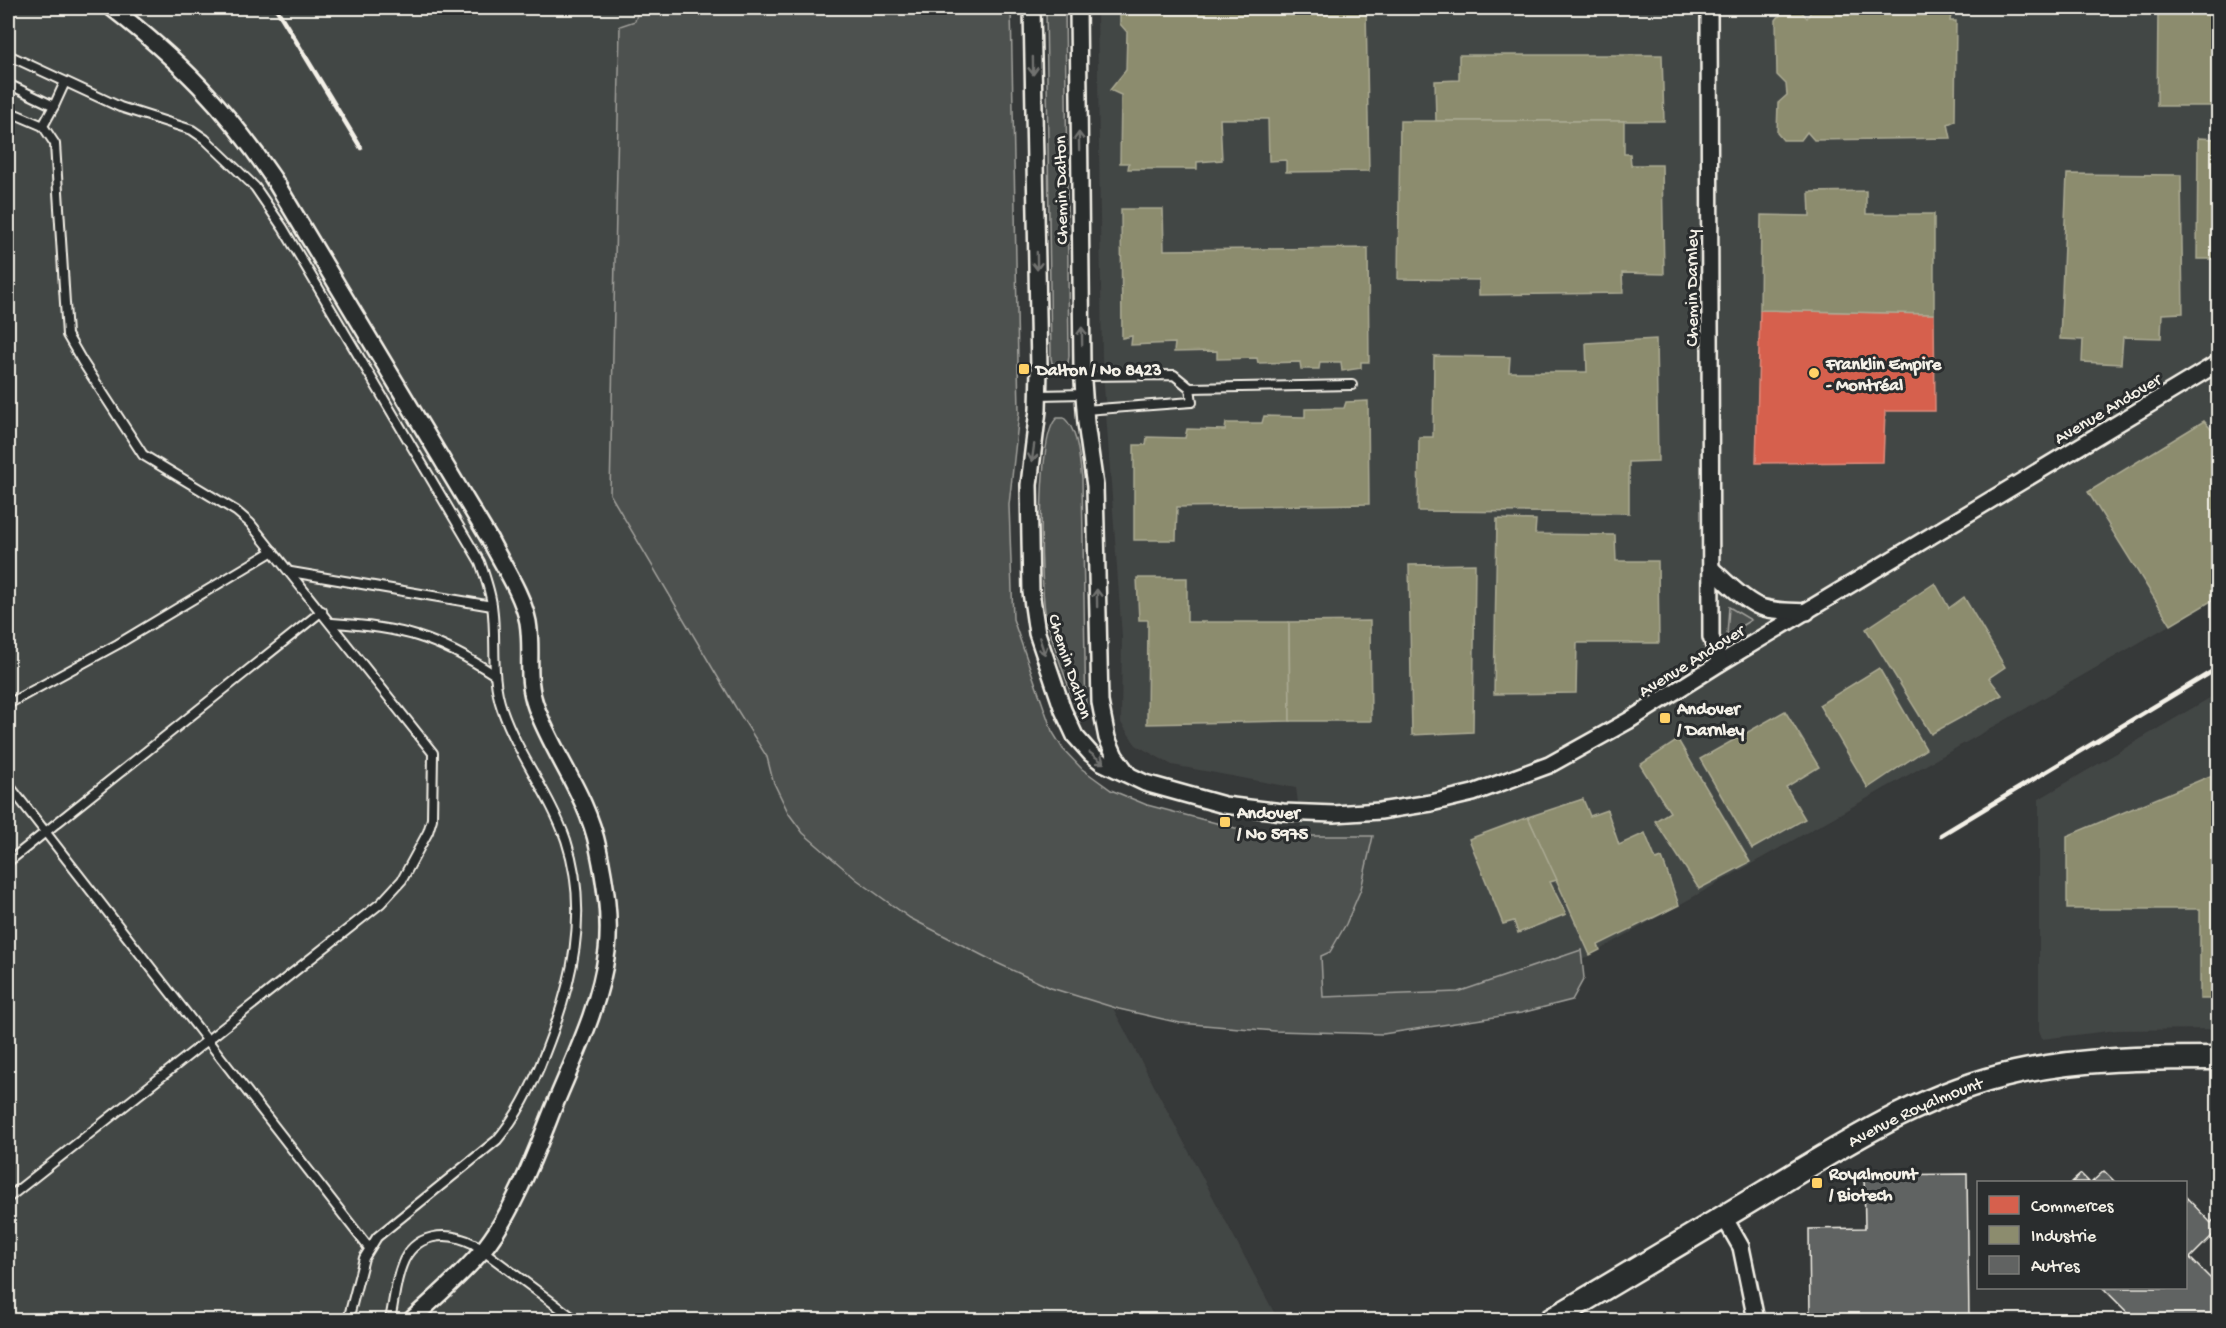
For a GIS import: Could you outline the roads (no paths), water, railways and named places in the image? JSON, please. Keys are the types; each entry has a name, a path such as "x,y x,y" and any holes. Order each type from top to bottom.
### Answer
{"street":[{"path":"112,8 183,66 216,101 248,141 273,178 490,540 514,587 528,622 529,675 536,707 546,731 578,790 598,846 605,887 607,950 601,985 590,1021 523,1179 503,1219 483,1250 411,1320"},
{"name":"Chemin Dalton","path":"1032,8 1039,395 1029,485 1031,592 1037,633 1070,728 1091,754 1132,779"},
{"name":"Chemin Dalton","path":"1077,8 1083,376 1084,402 1095,486 1100,702 1102,719 1110,746 1132,779"},
{"name":"Chemin Darnley","path":"1709,8 1711,638 1720,663"},
{"name":"Avenue Andover","path":"1132,779 1224,805 1283,812 1359,813 1431,803 1498,785 1548,765 1628,721 1720,663 2218,363"},
{"path":"1712,569 1757,606 1807,612"},
{"name":"Avenue Royalmount","path":"1551,1320 1884,1122 1954,1090 2014,1073 2073,1063 2218,1058"},
{"path":"1724,1217 1741,1247 1756,1320"}],"lane":[{"path":"8,55 120,107 192,130 255,187 284,228 480,562 488,583 492,606 497,691 510,729 557,818 572,864 577,898 572,973 554,1032 531,1090 510,1125 497,1140 377,1237 369,1248 359,1274 348,1320"},
{"path":"43,126 65,82"},
{"path":"8,84 54,106"},
{"path":"8,111 43,126 55,144 67,335 143,455 243,516 332,623 433,753 432,819 428,832 402,880 381,903 8,1198"},
{"path":"1083,376 1174,375 1190,388 1352,385"},
{"path":"1039,395 1084,402 1192,402 1190,388"},
{"path":"8,704 118,644 273,551"},
{"path":"291,572 492,606"},
{"path":"8,862 322,611"},
{"path":"332,623 394,629 428,639 456,650 495,675"},
{"path":"8,784 369,1248"},
{"path":"390,1320 403,1262 413,1248 420,1242 436,1236 455,1235 483,1250 576,1320"}],"railway":[{"path":"276,8 361,148"},
{"path":"1941,835 2218,668"}],"place":[{"name":"Dalton / No 8423","path":"1024,369"},
{"name":"Franklin Empire - Montréal","path":"1814,373"},
{"name":"Andover / Darnley","path":"1665,718"},
{"name":"Andover / No 5975","path":"1225,822"},
{"name":"Royalmount / Biotech","path":"1817,1183"}]}
